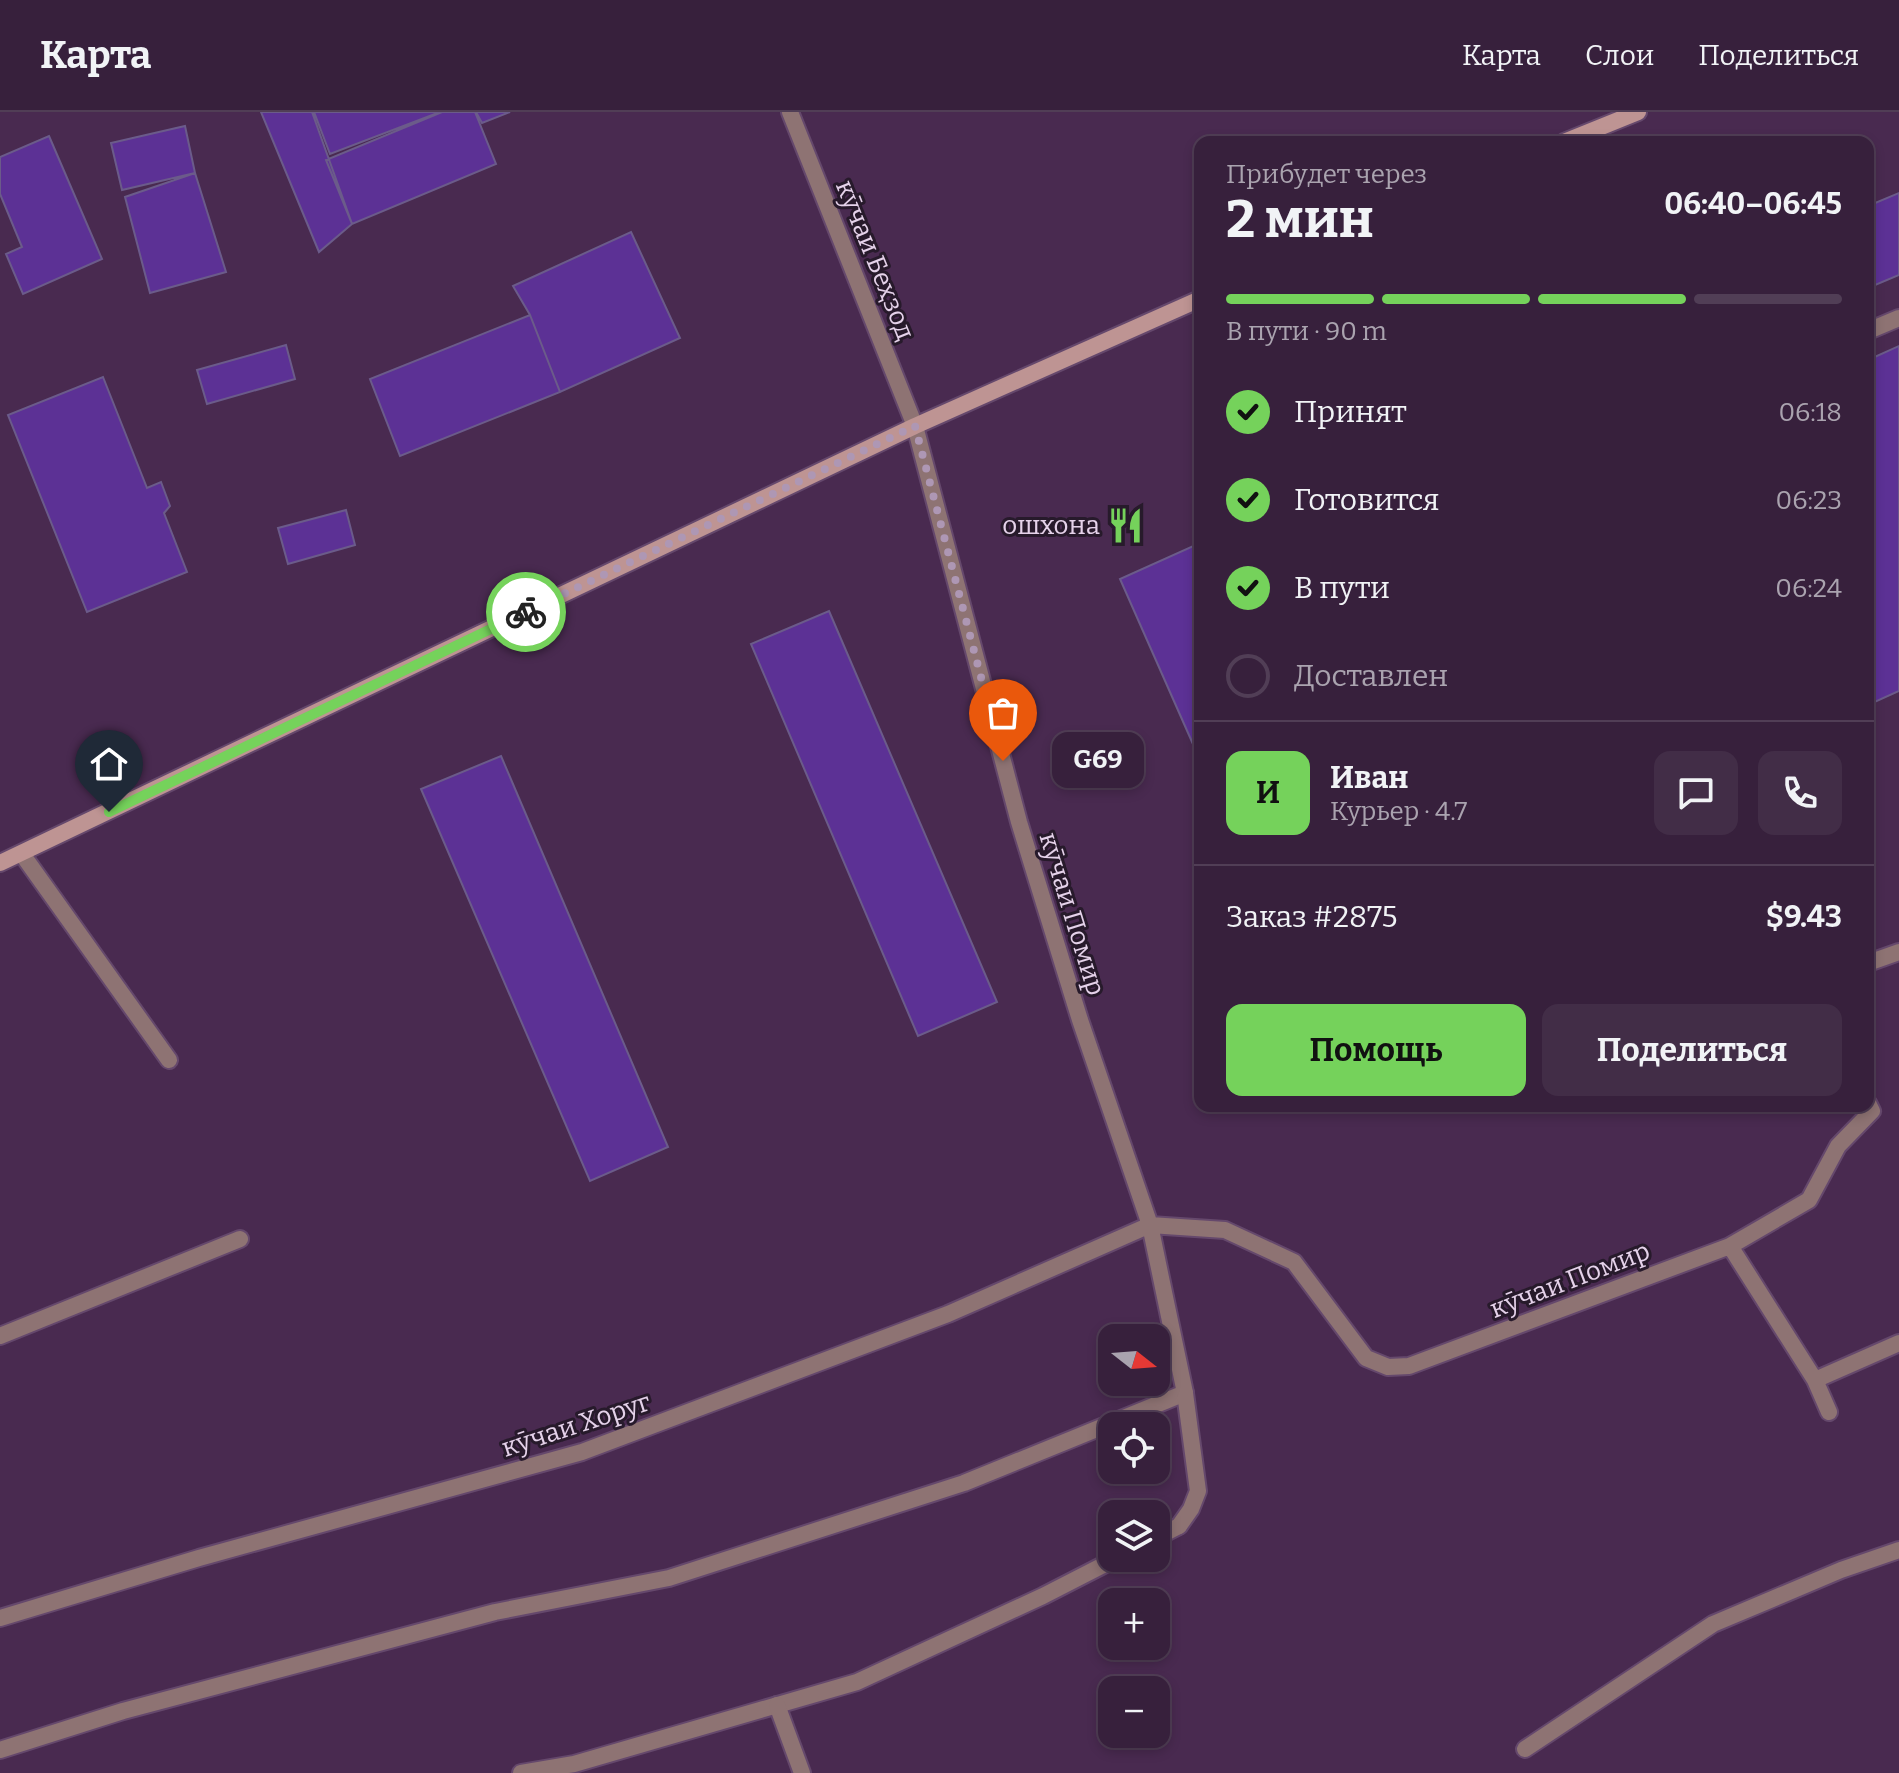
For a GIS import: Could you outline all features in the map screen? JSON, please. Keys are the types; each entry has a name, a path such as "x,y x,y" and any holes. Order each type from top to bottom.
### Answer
{"main road":[{"path":"1581,136 1638,112"},
{"path":"0,863 915,426 1194,302"}],"street":[{"name":"кӯчаи Беҳзод","path":"794,113 915,426"},
{"path":"1874,328 1899,318"},
{"name":"кӯчаи Помир","path":"915,426 1019,822 1080,1020 1150,1225 1185,1393 1198,1491 1191,1509 1179,1526 1170,1531"},
{"path":"22,854 169,1060"},
{"path":"1874,961 1899,952"},
{"name":"кӯчаи Помир","path":"1150,1225 1225,1230 1294,1262 1366,1358 1388,1367 1409,1366 1730,1246 1809,1200 1838,1146 1871,1112"},
{"name":"кӯчаи Хоруг","path":"0,1618 199,1558 582,1452 948,1314 1150,1225"},
{"path":"0,1336 240,1239"},
{"path":"1730,1246 1815,1380 1829,1412"},
{"path":"1815,1380 1899,1343"},
{"path":"0,1750 123,1711 480,1615 669,1578 964,1483 1185,1393"},
{"path":"1525,1749 1713,1624 1841,1570 1899,1550"},
{"path":"521,1773 574,1764 857,1682 1098,1568"},
{"path":"777,1705 802,1773"}],"building":[{"path":"261,112 312,112 352,224 319,252"},
{"path":"314,112 440,112 330,154"},
{"path":"442,112 475,112 496,164 352,224 326,160"},
{"path":"476,112 510,112 482,123"},
{"path":"185,126 195,173 122,190 111,143"},
{"path":"49,136 102,259 23,294 6,254 22,247 0,194 0,157"},
{"path":"195,173 226,272 150,293 125,197"},
{"path":"1899,193 1899,275 1874,285 1874,203"},
{"path":"631,232 680,338 560,392 530,315 513,286"},
{"path":"530,315 560,392 400,456 370,379"},
{"path":"286,345 295,379 207,404 197,370"},
{"path":"1899,346 1899,691 1874,702 1874,357"},
{"path":"103,377 147,488 161,482 170,506 164,513 187,572 87,612 8,415"},
{"path":"346,510 355,545 288,564 278,528"},
{"path":"1194,546 1194,746 1120,579"},
{"path":"829,611 997,1002 918,1036 751,644"},
{"path":"501,756 668,1147 590,1181 421,789"}],"way so far":[{"path":"526,612 915,426 1003,761"}],"place":[{"name":"ошхона","path":"1126,525"},
{"name":"G69","path":"1003,761"}],"route":[{"path":"109,812 526,612"}]}
